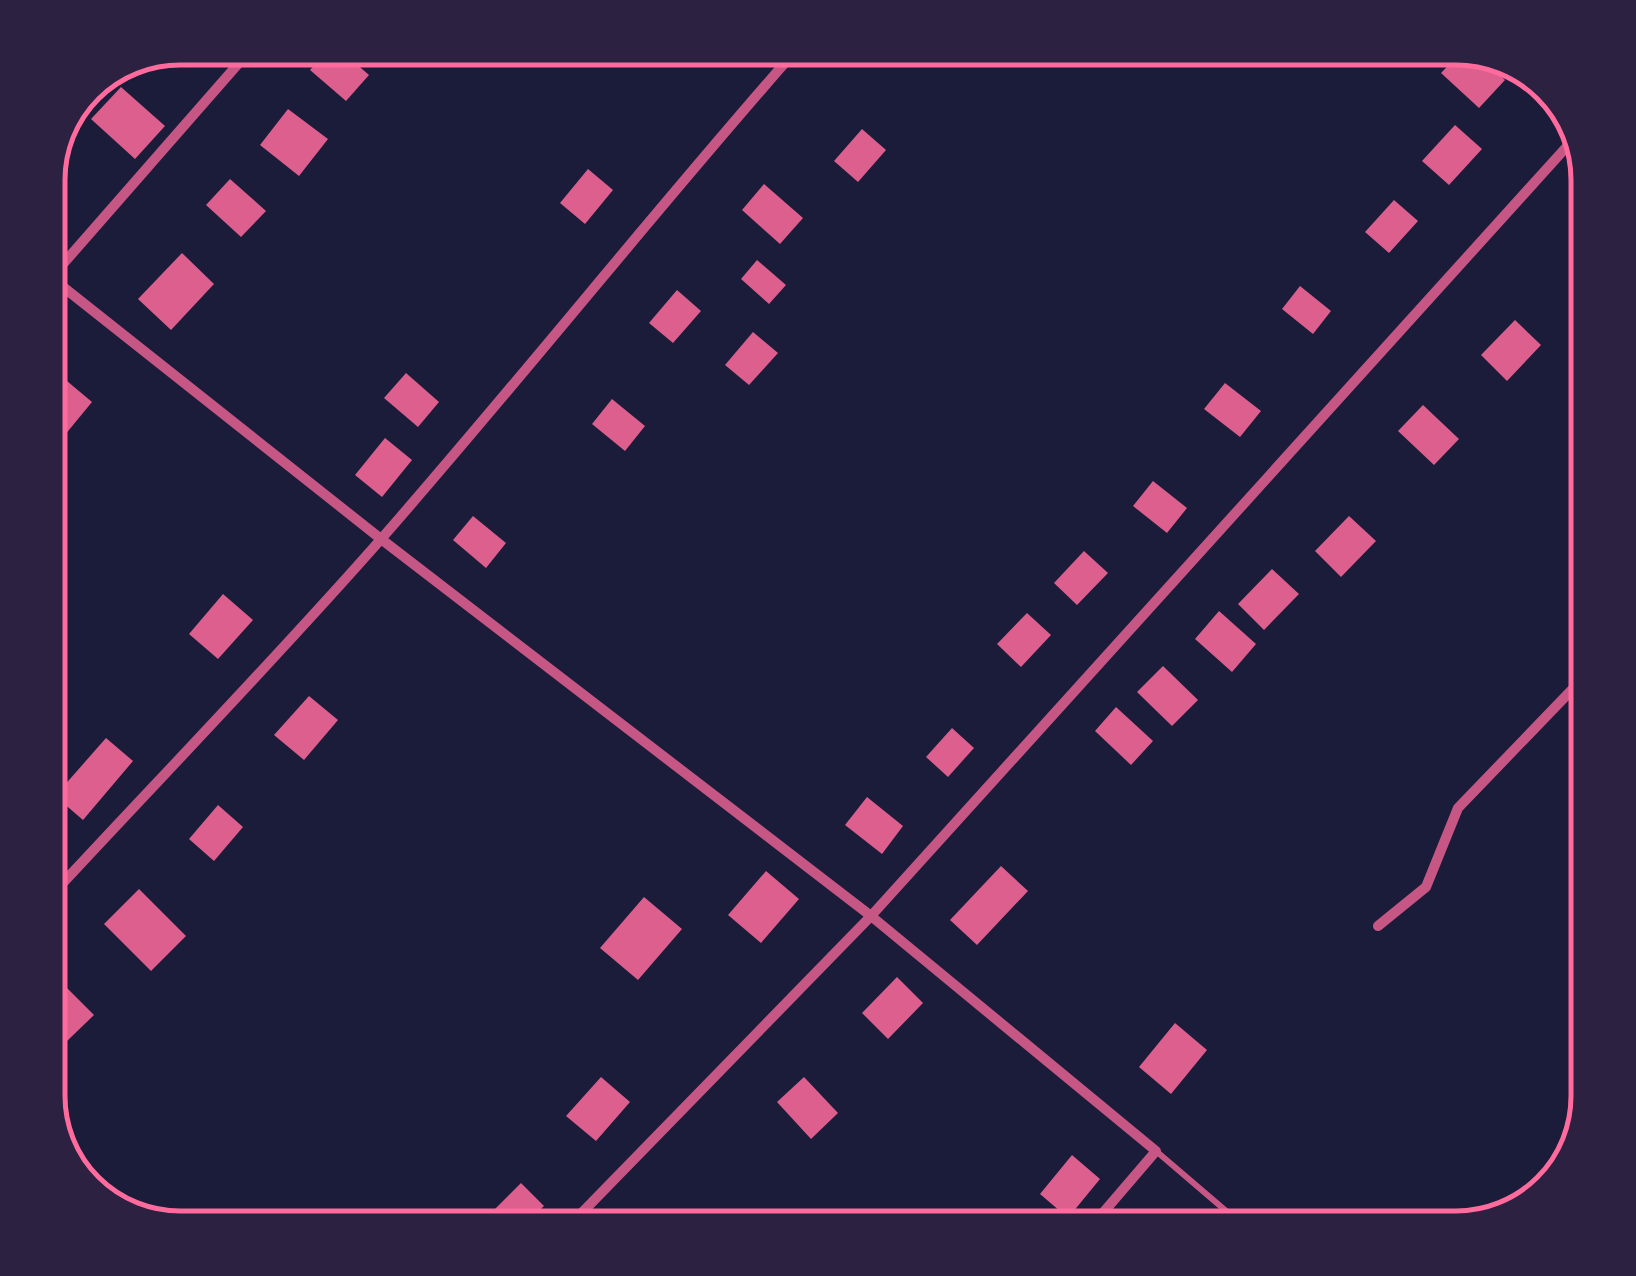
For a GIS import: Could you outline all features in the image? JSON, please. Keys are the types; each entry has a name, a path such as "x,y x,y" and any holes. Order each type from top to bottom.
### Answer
{"street":[{"path":"65,260 237,65"},
{"path":"65,881 381,540 686,174 783,65"},
{"path":"584,1211 872,916 1566,148"},
{"path":"65,291 381,540 872,916 1156,1150 1104,1211"},
{"path":"1378,926 1426,887 1458,808 1571,690"}],"lane":[{"path":"1156,1150 1226,1211"}],"building":[{"path":"314,65 358,65 369,75 346,101 310,70"},
{"path":"1449,65 1479,67 1505,80 1479,108 1441,73"},
{"path":"121,87 165,126 135,159 91,119"},
{"path":"288,109 328,139 299,176 260,145"},
{"path":"1455,125 1482,149 1449,185 1422,161"},
{"path":"862,129 886,150 858,182 834,161"},
{"path":"588,169 613,190 585,224 560,203"},
{"path":"230,179 266,211 241,237 206,205"},
{"path":"764,184 803,218 780,244 742,210"},
{"path":"1394,200 1418,221 1389,253 1365,232"},
{"path":"182,253 214,284 171,330 138,299"},
{"path":"757,260 786,285 769,304 741,279"},
{"path":"1300,286 1331,311 1313,334 1282,309"},
{"path":"677,290 701,311 673,343 649,323"},
{"path":"1515,320 1541,345 1507,381 1481,355"},
{"path":"753,332 778,353 749,385 725,365"},
{"path":"406,373 439,402 418,427 384,398"},
{"path":"67,381 92,402 65,435"},
{"path":"1225,383 1261,411 1240,437 1204,409"},
{"path":"612,399 645,426 625,451 592,424"},
{"path":"1423,405 1459,439 1434,465 1398,431"},
{"path":"385,438 412,460 382,497 355,475"},
{"path":"1153,481 1187,508 1167,533 1133,506"},
{"path":"473,516 506,543 486,568 453,540"},
{"path":"1349,516 1376,541 1341,577 1315,551"},
{"path":"1084,551 1108,573 1077,605 1054,583"},
{"path":"1272,569 1299,594 1264,630 1238,604"},
{"path":"223,594 253,620 218,659 189,634"},
{"path":"1219,611 1256,644 1232,672 1195,639"},
{"path":"1027,613 1051,635 1021,667 997,644"},
{"path":"1163,666 1198,700 1172,726 1137,692"},
{"path":"309,696 338,720 304,760 274,735"},
{"path":"1116,707 1153,741 1131,765 1095,731"},
{"path":"952,728 974,748 948,777 926,757"},
{"path":"106,738 133,761 83,820 65,805 65,785"},
{"path":"867,797 903,826 882,854 845,825"},
{"path":"218,805 243,827 214,861 189,839"},
{"path":"1001,866 1028,891 977,945 950,920"},
{"path":"766,871 799,899 761,943 728,915"},
{"path":"139,889 186,936 151,971 104,924"},
{"path":"644,897 682,929 638,980 600,948"},
{"path":"897,977 923,1003 888,1039 862,1013"},
{"path":"65,986 94,1015 65,1043"},
{"path":"1175,1023 1207,1050 1171,1094 1139,1067"},
{"path":"601,1077 630,1102 596,1141 566,1116"},
{"path":"804,1077 838,1113 811,1139 777,1102"},
{"path":"1072,1155 1100,1179 1074,1211 1060,1211 1040,1194"},
{"path":"521,1183 544,1206 539,1211 493,1211"}]}
